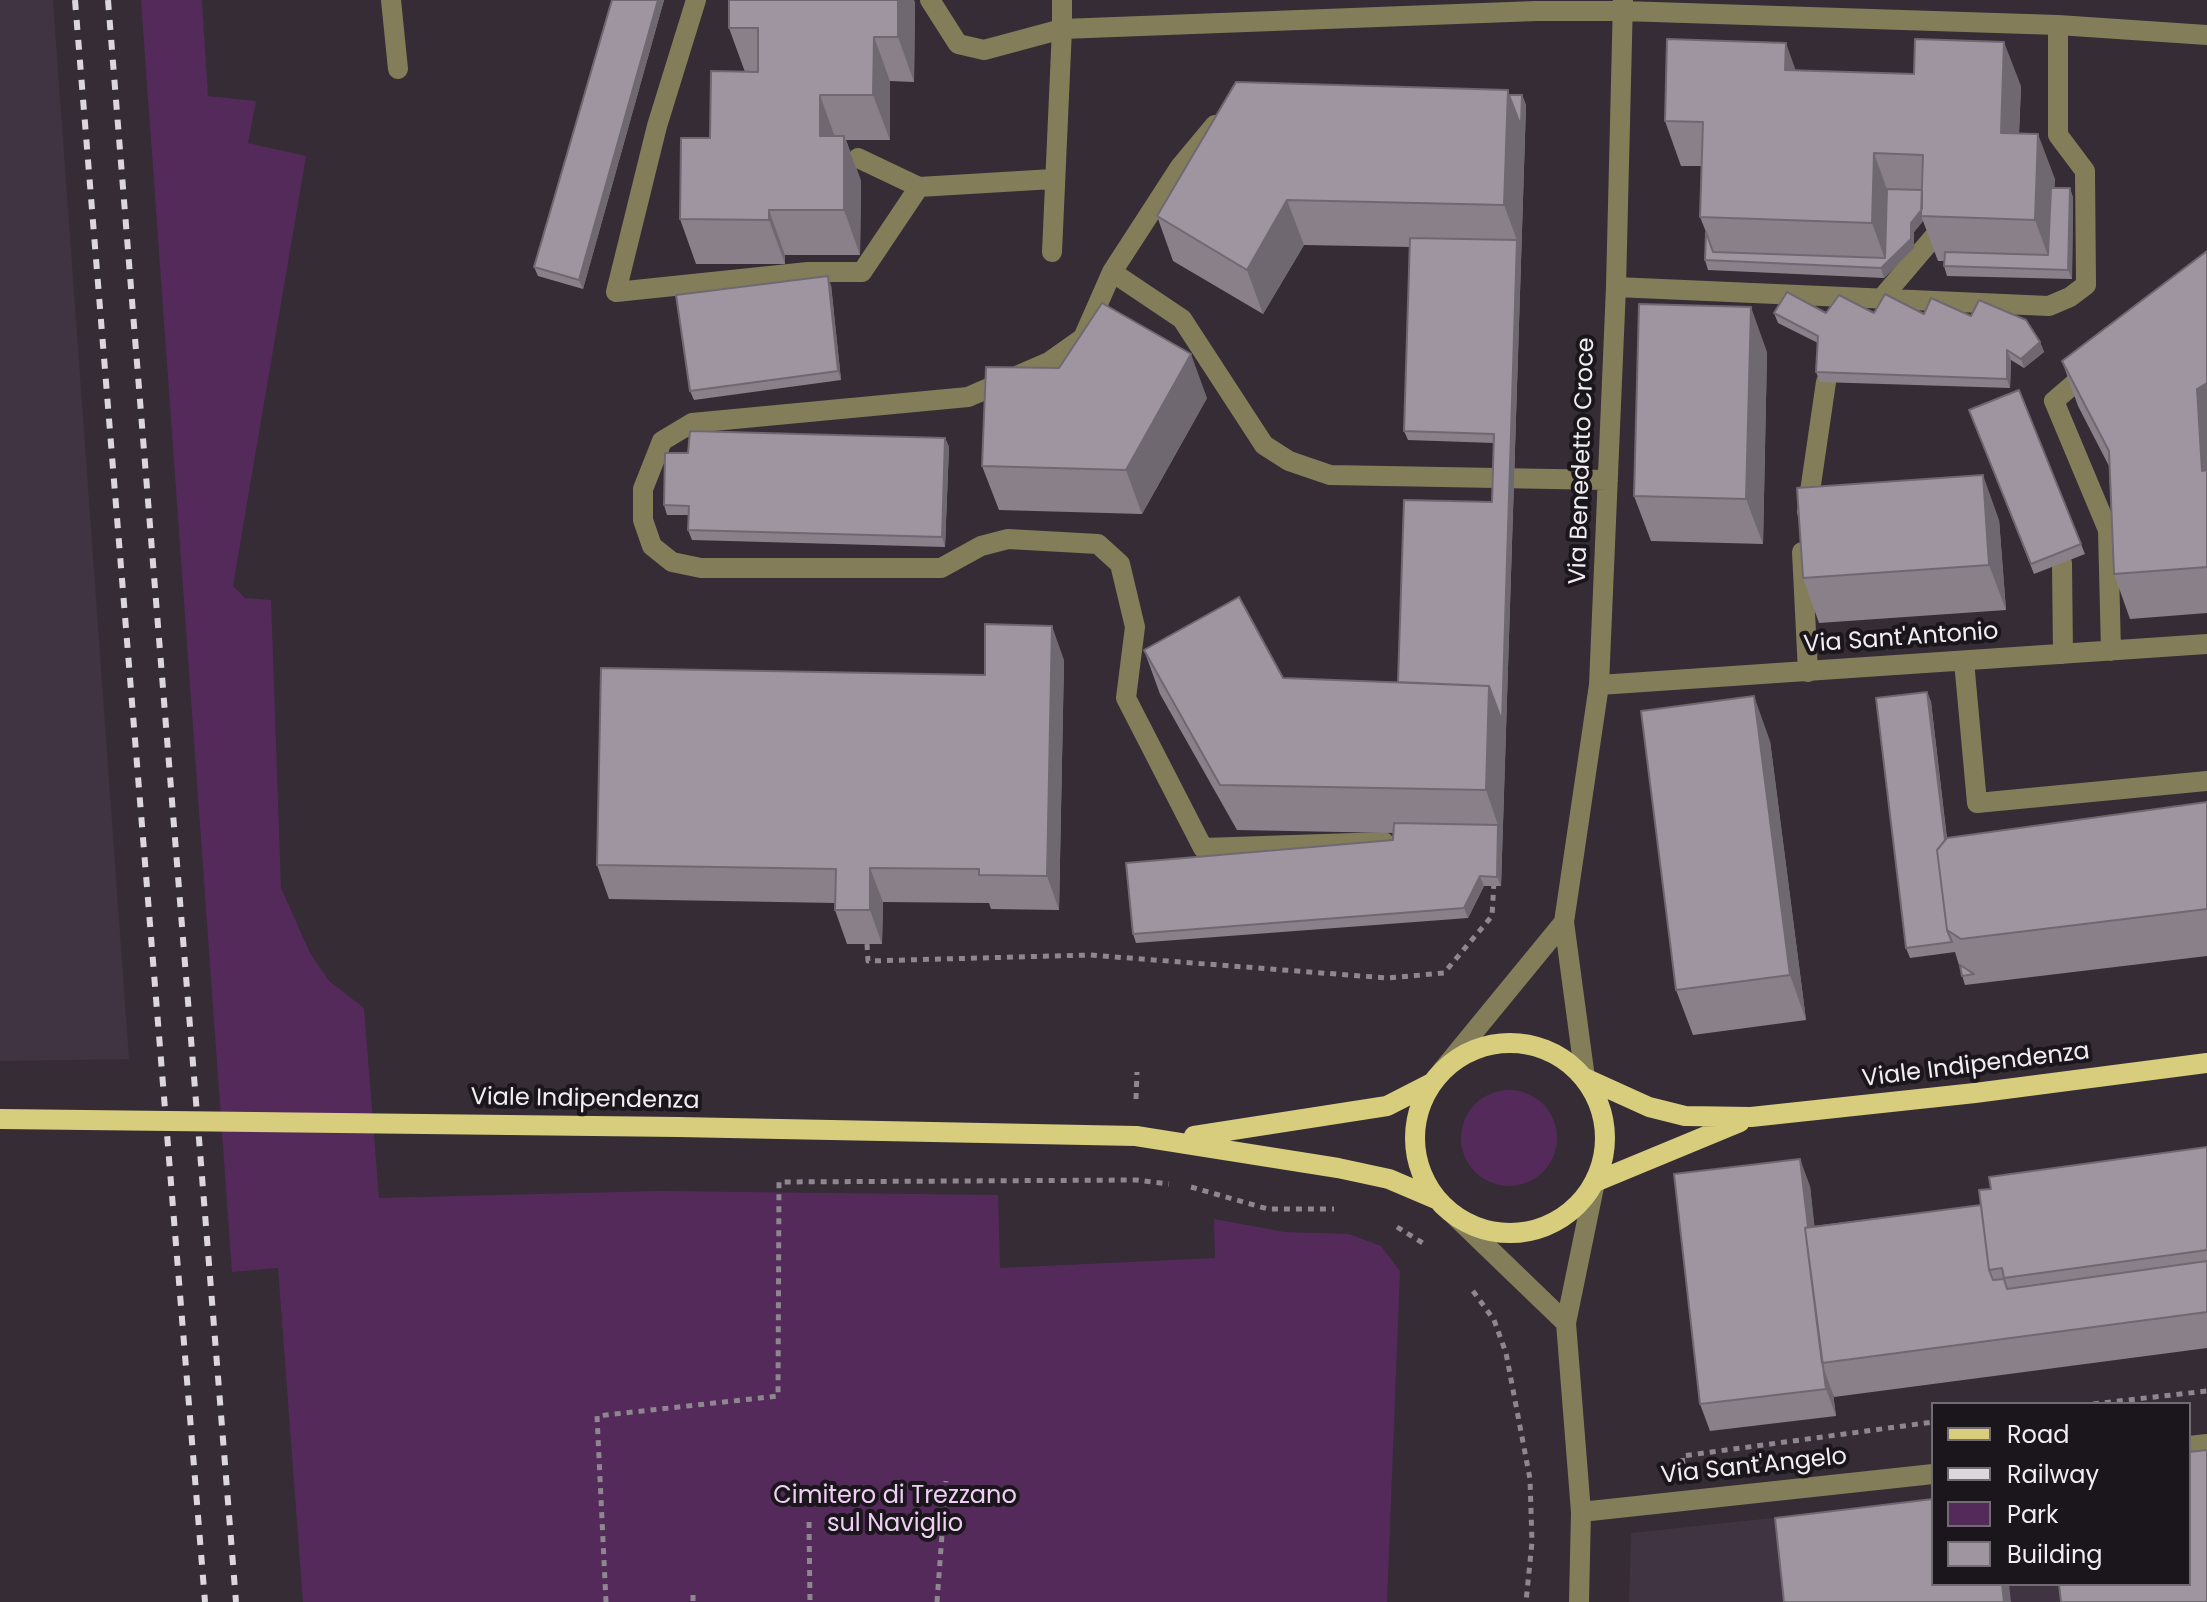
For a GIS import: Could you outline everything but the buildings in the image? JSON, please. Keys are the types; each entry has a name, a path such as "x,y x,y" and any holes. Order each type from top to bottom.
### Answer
{"main road":[{"path":"1507,1042 1537,1046 1563,1058 1585,1078 1599,1102 1605,1128 1604,1156 1595,1182 1582,1202 1564,1217 1520,1233 1485,1230 1454,1215 1436,1199 1421,1172 1415,1142 1419,1111 1432,1083 1452,1062 1478,1048 1507,1042"},
{"name":"Viale Indipendenza","path":"1585,1078 1649,1107 1685,1116 1751,1117 2207,1063"},
{"name":"Viale Indipendenza","path":"1170,1140 1387,1106 1432,1083"},
{"name":"Viale Indipendenza","path":"1595,1182 1751,1117"},
{"name":"Viale Indipendenza","path":"0,1119 1136,1136 1389,1179 1436,1199"}],"street":[{"path":"391,0 398,69"},
{"path":"696,0 657,126 616,292 808,272 862,272 919,187"},
{"path":"930,0 958,44 984,50 1062,29 1623,5 2207,35"},
{"path":"1052,252 1062,0"},
{"name":"Via Benedetto Croce","path":"1585,1078 1564,922 1599,685 1616,287 1623,5"},
{"path":"1616,287 2049,306 2086,285 2085,171 2058,135 2058,25"},
{"path":"1235,116 1220,120 1180,167 1112,272 1083,338 1049,362 968,397 692,423 662,441 643,489 643,520 652,546 672,562 701,568 941,568 981,546 1008,539 1098,544 1120,564 1135,627 1126,698 1203,848 1392,842"},
{"path":"858,158 919,187 1053,179"},
{"path":"1881,299 1938,232"},
{"path":"1112,272 1182,319 1264,445 1289,461 1330,475 1608,480"},
{"path":"2101,360 2054,401 2108,530 2111,651"},
{"path":"1808,672 1802,548 1826,382"},
{"path":"2062,563 2063,654"},
{"name":"Via Sant'Antonio","path":"1599,685 2207,644"},
{"path":"1964,661 1977,803 2207,781"},
{"path":"1432,1083 1564,922"},
{"path":"1579,1602 1581,1512 1566,1323 1595,1182"},
{"path":"1454,1215 1566,1323"},
{"name":"Via Sant'Angelo","path":"1581,1512 1931,1474"}],"path":[{"path":"867,944 868,961 1090,955 1387,978 1444,973 1492,916 1494,869"},
{"path":"606,1602 597,1416 778,1396 779,1182 1136,1180 1172,1184"},
{"path":"1184,1185 1268,1209 1343,1210"},
{"path":"1385,1222 1435,1253"},
{"path":"1470,1288 1494,1320 1506,1353 1530,1479 1532,1542 1526,1602"},
{"path":"2111,1402 2207,1391"},
{"path":"1686,1500 1682,1456 1931,1422"},
{"path":"937,1602 946,1481"},
{"path":"809,1522 810,1602"}],"shaded area":[{"path":"0,0 53,0 129,1059 0,1061"},
{"path":"1931,1501 1931,1586 2191,1586 2207,1602 1629,1602 1631,1533"}],"green space":[{"name":"Cimitero di Trezzano sul Naviglio","path":"141,0 202,0 208,96 256,101 248,143 306,156 233,586 245,598 271,600 281,888 310,953 329,981 364,1008 379,1198 660,1191 998,1195 1000,1268 1215,1258 1214,1219 1285,1232 1349,1234 1381,1246 1400,1271 1387,1602 303,1602 278,1268 232,1272"},
{"path":"1509,1090 1527,1094 1543,1104 1553,1120 1557,1138 1553,1156 1543,1172 1527,1182 1509,1186 1491,1182 1475,1172 1465,1156 1461,1138 1465,1120 1475,1104 1491,1094"}],"railway":[{"path":"75,0 205,1602"},
{"path":"108,0 236,1602"}]}
